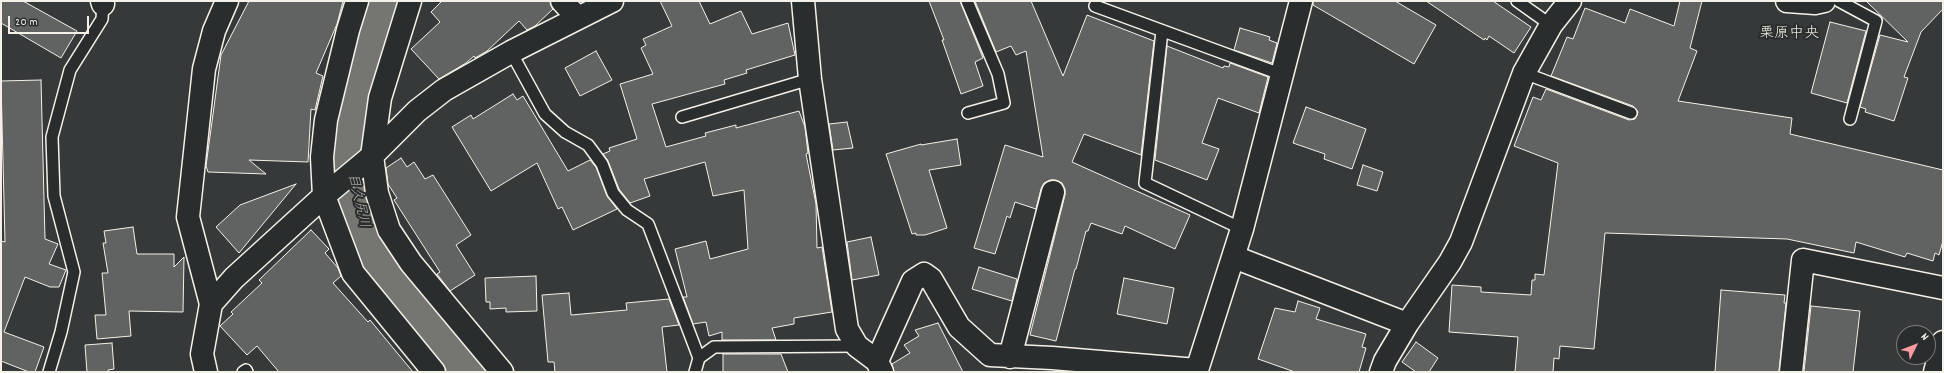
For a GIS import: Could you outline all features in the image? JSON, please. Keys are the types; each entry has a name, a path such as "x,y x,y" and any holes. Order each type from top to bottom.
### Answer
{"street":[{"path":"206,372 202,354 211,304 188,217 204,69 214,31 227,1"},
{"path":"357,1 348,30 326,120 322,157 329,192 353,273 434,372"},
{"path":"410,1 380,98 369,158 377,193 389,230 412,263 502,372"},
{"path":"562,1 578,18"},
{"path":"211,304 234,278 369,158 418,111 444,90 511,52 612,1"},
{"path":"803,1 810,79 847,329 857,346 880,366 913,281 924,274 931,279 959,327 990,356 1052,358 1197,370 1242,229 1301,1"},
{"path":"1381,372 1384,360 1450,262 1461,242 1524,73 1551,25 1570,1"},
{"path":"1787,1 1815,3 1824,1"},
{"path":"1010,357 1053,192"},
{"path":"1234,257 1407,324"},
{"path":"1791,372 1803,260 1943,288"},
{"path":"1935,372 1943,342"}],"lane":[{"path":"967,1 998,74 1004,103 968,113"},
{"path":"1517,1 1551,25"},
{"path":"1839,1 1876,21 1850,119"},
{"path":"49,372 61,332 74,272 54,196 52,137 70,70 102,19 102,2"},
{"path":"1095,6 1283,75"},
{"path":"1162,31 1145,183 1242,229"},
{"path":"511,52 545,114 565,132 588,145 602,164 614,193 627,210 648,224 698,358 695,372"},
{"path":"1524,73 1631,113"},
{"path":"682,117 810,79"},
{"path":"698,358 714,347 857,346"},
{"path":"243,372 246,370 247,372"}],"building":[{"path":"1,1 23,1 77,31 61,58 1,23"},
{"path":"249,1 343,1 337,24 316,73 323,76 315,110 311,109 308,162 249,160 266,174 208,172 206,166 221,55"},
{"path":"442,1 550,1 553,9 535,26 527,30 519,21 487,51 475,58 474,56 466,63 439,79 411,49 440,22 431,12"},
{"path":"660,1 699,1 710,24 741,11 752,34 788,23 795,55 746,70 747,73 724,80 725,84 652,104 666,147 706,136 705,133 736,125 736,128 799,111 805,127 808,153 806,154 816,204 817,248 822,247 832,312 794,318 794,324 772,328 776,340 722,340 722,332 709,336 706,322 693,324 683,297 687,297 675,249 706,241 710,259 748,249 744,190 713,196 705,162 644,179 650,196 630,203 619,189 608,161 603,154 610,151 609,148 637,139 620,84 653,74 641,48 646,45 643,39 672,26"},
{"path":"929,1 960,1 983,58 975,62 983,86 961,94 942,40 944,40"},
{"path":"975,1 1031,1 1063,76 1087,15 1154,41 1141,155 1084,134 1072,162 1190,215 1175,249 1125,226 1122,234 1091,223 1088,231 1086,231 1056,341 1030,335 1065,195 1065,189 1062,183 1056,180 1050,180 1044,183 1036,209 1015,202 1010,218 1007,216 995,254 974,248 1005,145 1043,157 1026,51 1016,55 1011,46 996,52"},
{"path":"1313,1 1395,1 1436,25 1414,64 1313,5"},
{"path":"1426,1 1493,1 1531,27 1514,53 1489,36 1487,40 1485,38 1484,40"},
{"path":"1680,1 1702,1 1690,48 1697,51 1678,101 1792,118 1790,134 1943,170 1943,241 1939,255 1935,253 1933,261 1907,253 1905,257 1856,242 1854,253 1787,239 1605,233 1594,349 1560,346 1559,359 1554,358 1553,372 1515,372 1518,337 1449,332 1452,285 1481,287 1481,292 1531,295 1532,280 1535,280 1535,274 1544,275 1558,163 1514,146 1533,97 1541,100 1546,89 1629,120 1635,119 1638,112 1633,106 1551,76 1567,37 1573,39 1585,8 1625,23 1630,9 1674,26"},
{"path":"1866,1 1943,1 1943,9 1921,32 1904,77 1908,78 1894,121 1865,112 1866,109 1860,107 1880,35 1908,42"},
{"path":"1830,22 1866,31 1847,103 1811,93"},
{"path":"1240,28 1270,37 1269,40 1277,43 1272,63 1234,50"},
{"path":"1167,46 1223,68 1224,66 1229,67 1230,63 1268,77 1259,113 1218,98 1202,143 1219,149 1207,180 1155,160"},
{"path":"596,51 612,80 580,96 565,68"},
{"path":"41,80 45,239 58,244 49,264 66,270 59,287 50,287 25,277 4,332 44,347 35,372 29,372 1,361 1,241 5,242 1,81"},
{"path":"513,94 517,100 523,96 568,171 590,160 596,167 607,196 617,209 573,230 562,207 558,209 537,163 491,191 452,127 471,115 473,119"},
{"path":"1306,107 1366,129 1352,169 1324,159 1325,154 1293,143"},
{"path":"847,122 853,148 833,150 829,124"},
{"path":"957,139 961,165 929,170 947,228 925,235 916,235 916,233 912,234 886,154 921,144"},
{"path":"401,158 407,167 414,162 425,179 433,175 471,235 456,245 475,275 450,291 437,274 440,272 394,200 397,198 388,184 386,168"},
{"path":"1363,165 1383,172 1377,191 1357,185"},
{"path":"296,184 239,253 216,227 240,205"},
{"path":"133,227 137,254 174,254 174,267 184,257 183,312 129,311 131,336 97,339 95,315 106,315 102,273 108,273 103,243 106,243 104,231"},
{"path":"311,230 329,249 325,253 338,268 341,276 333,283 368,322 370,320 413,372 279,372 257,346 247,355 220,326 233,314 231,312 262,283 259,280"},
{"path":"871,237 879,275 852,280 847,242"},
{"path":"979,267 1017,279 1012,301 972,289"},
{"path":"536,276 537,311 506,312 506,308 490,309 490,302 486,302 485,278"},
{"path":"1124,278 1174,288 1167,324 1117,314"},
{"path":"1721,290 1785,295 1784,303 1786,303 1779,372 1715,372"},
{"path":"569,293 571,315 627,310 626,303 669,299 679,325 662,327 667,372 555,372 554,362 548,362 542,295"},
{"path":"1298,301 1320,308 1316,319 1366,334 1362,347 1366,348 1359,372 1295,372 1258,359 1275,308 1295,312"},
{"path":"1811,306 1860,311 1853,372 1804,372"},
{"path":"938,323 963,372 894,372 892,364 910,353 904,345 919,336 915,330"},
{"path":"1416,342 1438,358 1429,372 1416,372 1402,362"},
{"path":"112,343 114,369 108,370 108,372 87,372 85,345"},
{"path":"723,354 781,354 788,372 723,372"}],"waterway":[{"name":"目久尻川","path":"387,1 352,111 345,143 360,224 371,249 404,297 468,372"}],"district":[{"name":"栗原中央","path":"1789,35"}]}
